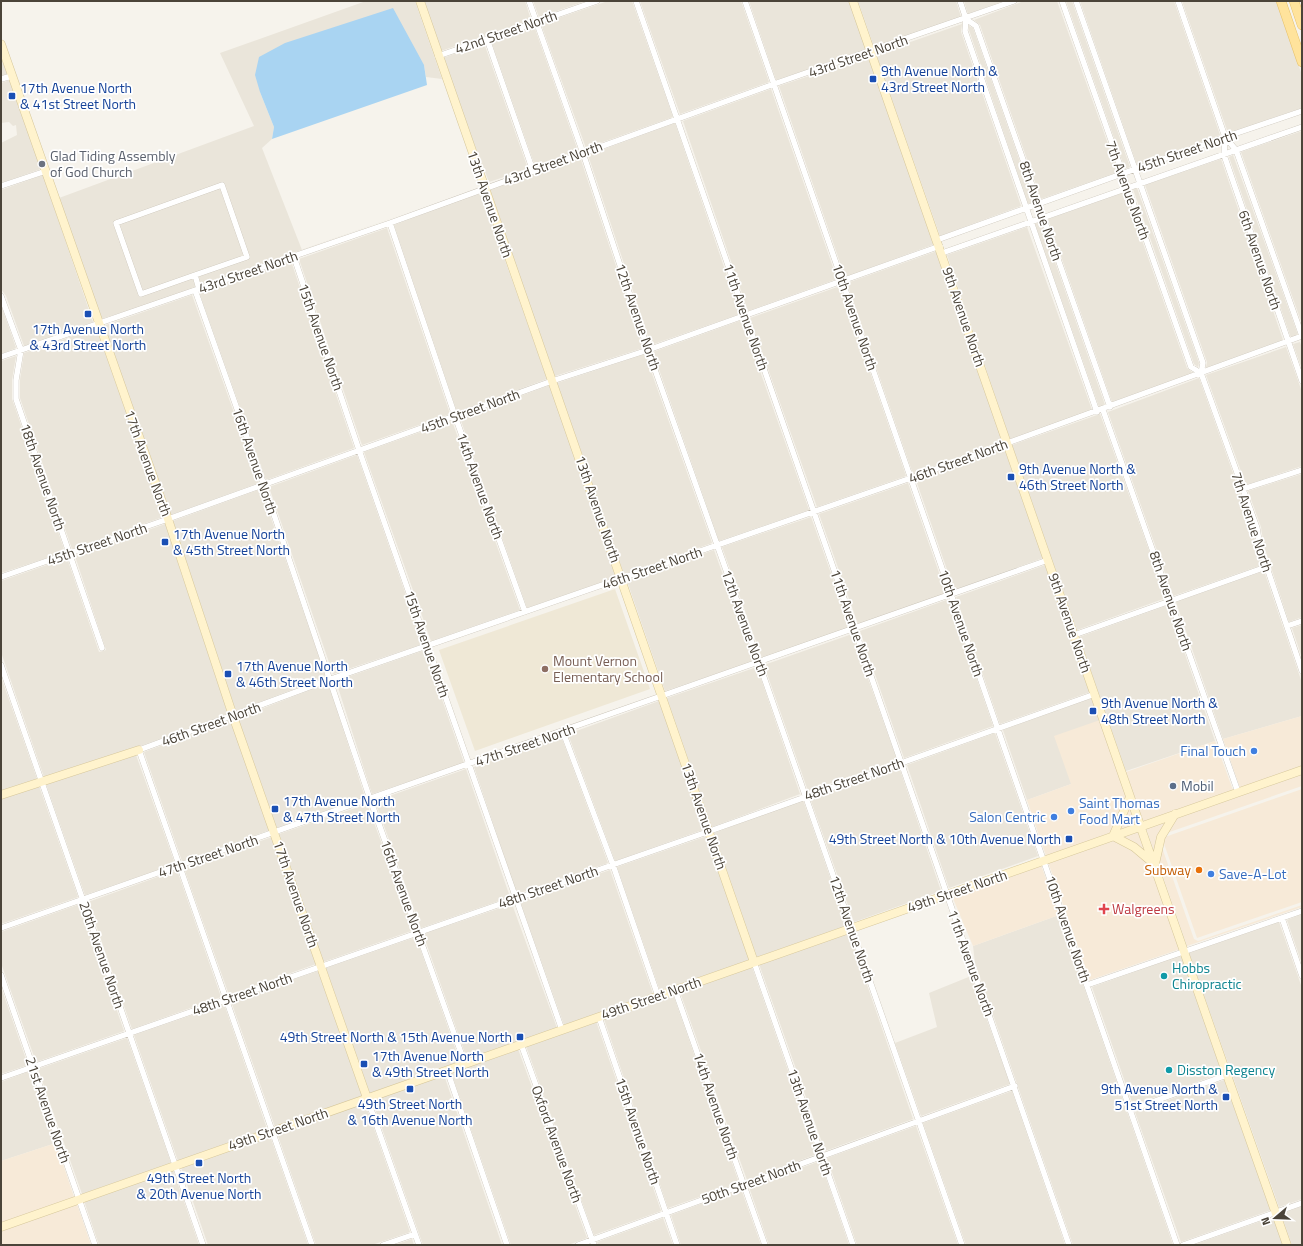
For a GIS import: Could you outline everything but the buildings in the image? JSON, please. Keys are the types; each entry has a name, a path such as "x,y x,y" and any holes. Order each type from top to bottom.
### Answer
{"main road":[{"path":"1281,1 1300,48 1302,62"},
{"path":"1294,1 1302,25"}],"street":[{"name":"13th Avenue North","path":"420,1 853,1245"},
{"name":"12th Avenue North","path":"529,1 583,153 648,350 717,546 760,662 805,796 962,1245"},
{"name":"42nd Street North","path":"438,56 597,1"},
{"name":"11th Avenue North","path":"636,1 1069,1245"},
{"name":"10th Avenue North","path":"745,1 1177,1245"},
{"name":"9th Avenue North","path":"853,1 1287,1245"},
{"name":"8th Avenue North","path":"960,1 966,19 965,31 1030,222 1171,600 1238,792"},
{"name":"43rd Street North","path":"1,357 294,257 774,84 872,52 1014,1"},
{"name":"7th Avenue North","path":"1062,1 1191,367 1201,374"},
{"name":"7th Avenue North","path":"1076,1 1203,363 1201,374 1257,528 1260,548 1302,671"},
{"name":"6th Avenue North","path":"1178,1 1225,137 1236,150 1302,336"},
{"name":"8th Avenue North","path":"966,19 976,26 1110,407"},
{"path":"487,39 532,171"},
{"name":"17th Avenue North","path":"1,44 98,324 168,519 233,716 419,1245"},
{"path":"1,79 12,76"},
{"name":"45th Street North","path":"940,247 1026,208 1302,111"},
{"name":"45th Street North","path":"1,577 264,485 552,381 648,350 940,247 1030,222 1302,127"},
{"name":"6th Avenue North","path":"1225,137 1224,155 1302,381"},
{"path":"1,186 46,171"},
{"path":"222,185 247,257 195,275 141,294 116,223 222,185"},
{"name":"14th Avenue North","path":"390,223 455,416 525,612"},
{"name":"15th Avenue North","path":"294,257 359,450 562,1030"},
{"name":"16th Avenue North","path":"195,275 197,290 331,679 370,799 419,932 465,1064"},
{"path":"1,296 21,350"},
{"name":"46th Street North","path":"1,795 139,750 331,679 911,478 1201,374 1302,336"},
{"name":"18th Avenue North","path":"21,350 16,380 16,399 102,648"},
{"path":"1243,489 1302,470"},
{"name":"47th Street North","path":"1,928 563,732 1048,560"},
{"path":"1074,635 1266,567"},
{"path":"1287,626 1302,621"},
{"name":"20th Avenue North","path":"1,664 203,1245"},
{"name":"48th Street North","path":"1,1078 710,831 1095,694"},
{"path":"563,732 613,865 658,996"},
{"path":"139,750 312,1245"},
{"name":"49th Street North","path":"1,1227 1302,770"},
{"path":"1130,797 1113,836 1134,847 1149,858 1154,865"},
{"path":"1154,865 1161,837 1175,814"},
{"path":"1087,985 1302,911"},
{"path":"1282,918 1302,976"},
{"name":"21st Avenue North","path":"1,975 95,1245"},
{"name":"14th Avenue North","path":"676,990 765,1245"},
{"name":"15th Avenue North","path":"599,1017 677,1245"},
{"name":"Oxford Avenue North","path":"521,1044 593,1243"},
{"path":"447,1070 507,1245"},
{"path":"1130,1110 1227,1075"},
{"name":"50th Street North","path":"578,1245 593,1243 666,1213 1014,1086"},
{"path":"1183,1245 1302,1203"},
{"path":"383,1245 415,1234"}],"shaded area":[{"path":"366,1 415,1 442,79 426,77 424,65 260,92 274,127 272,139 262,148 302,250 101,319 59,198 254,126 220,53"},
{"path":"424,1 525,1 531,20 441,51"},
{"path":"533,1 586,1 539,17"},
{"path":"608,1 632,1 673,117 586,148 541,24"},
{"path":"640,1 741,1 769,82 680,114"},
{"path":"749,1 849,1 867,50 776,80"},
{"path":"858,1 956,1 961,17 874,47"},
{"path":"964,1 1004,1 968,14"},
{"path":"1024,1 1057,1 1118,172 1041,199 980,25 974,20"},
{"path":"1066,1 1072,1 1130,167 1125,169"},
{"path":"1080,1 1174,1 1220,135 1137,165"},
{"path":"1182,1 1276,1 1302,75 1302,108 1228,133"},
{"path":"962,24 961,32 1021,206 940,236 876,54"},
{"path":"534,26 578,151 535,166 491,41"},
{"path":"969,26 973,28 1034,202 1028,204 969,30"},
{"path":"484,43 528,169 489,182 459,105 443,58"},
{"path":"1,56 7,74 1,76"},
{"path":"869,56 935,244 845,277 779,86"},
{"path":"10,80 41,169 1,183 1,143 17,135 16,125 13,126 9,122 1,123 1,83"},
{"path":"771,89 837,279 748,311 683,121"},
{"path":"675,123 740,314 651,345 588,155"},
{"path":"1302,131 1302,324 1241,152"},
{"path":"1233,155 1298,335 1291,338 1229,157"},
{"path":"580,157 643,348 555,376 488,190"},
{"path":"1221,159 1283,340 1206,368 1207,362 1145,185"},
{"path":"43,175 93,322 24,346 6,296 1,289 1,190"},
{"path":"1137,188 1199,363 1198,367 1194,364 1133,189"},
{"path":"481,192 547,379 457,412 394,225"},
{"path":"1125,192 1187,368 1193,373 1112,402 1048,219"},
{"path":"1041,222 1105,405 1099,407 1035,224"},
{"path":"1027,227 1092,410 1010,439 947,255"},
{"path":"387,228 450,414 362,445 299,259"},
{"path":"937,251 1002,441 913,474 847,283"},
{"path":"291,261 354,448 266,480 199,292"},
{"path":"840,286 906,476 817,507 750,318"},
{"path":"192,295 259,483 170,515 103,326"},
{"path":"1,305 16,348 1,354"},
{"path":"742,320 809,510 719,541 653,352"},
{"path":"96,328 163,517 72,549 20,398 20,380 24,353"},
{"path":"1300,342 1302,348 1302,369 1293,344"},
{"path":"1286,347 1302,392 1302,466 1246,485 1206,375"},
{"path":"645,354 712,543 624,574 557,383"},
{"path":"16,356 12,380 12,399 65,552 1,573 1,361"},
{"path":"1199,378 1253,529 1256,548 1262,565 1173,596 1108,412"},
{"path":"550,385 617,577 527,608 460,418"},
{"path":"1100,414 1166,598 1077,630 1012,445"},
{"path":"452,421 520,610 431,641 364,452"},
{"path":"1004,448 1043,558 954,590 916,480"},
{"path":"357,455 423,644 333,674 269,487"},
{"path":"1302,474 1302,617 1289,622 1264,546 1261,527 1248,491"},
{"path":"908,483 946,593 858,624 819,514"},
{"path":"261,489 326,677 236,711 173,521"},
{"path":"811,517 850,627 762,658 722,547"},
{"path":"165,524 228,714 138,747 44,777 1,652 1,581 67,558 99,652 106,650 75,556"},
{"path":"714,550 754,661 665,691 627,581"},
{"path":"1045,565 1090,692 1000,724 956,597"},
{"path":"1264,571 1302,683 1302,716 1223,739 1176,602"},
{"name":"Mount Vernon Elementary School","path":"615,589 650,689 475,751 439,650"},
{"path":"949,599 993,726 904,758 860,631"},
{"path":"1168,605 1215,741 1126,771 1079,637"},
{"path":"1302,625 1302,658 1292,628"},
{"path":"852,634 897,760 808,791 764,665"},
{"path":"425,650 464,763 372,794 336,681"},
{"path":"757,667 800,794 712,827 667,698"},
{"path":"1,677 37,779 1,791"},
{"path":"328,683 365,797 277,828 238,718"},
{"path":"1092,698 1100,720 1071,784 1027,800 1003,730"},
{"path":"659,701 705,829 615,861 568,734"},
{"path":"1302,716 1302,766 1240,788 1223,739"},
{"path":"231,720 270,830 182,861 144,752"},
{"path":"1100,720 1136,824 1046,856 1027,800 1071,784 1054,736"},
{"path":"995,733 1038,856 949,888 907,765"},
{"path":"561,736 608,863 517,894 474,767"},
{"path":"1215,741 1233,790 1143,822 1126,772"},
{"path":"136,755 175,864 85,895 46,784"},
{"path":"899,767 941,891 854,922 810,798"},
{"path":"466,769 510,897 421,928 375,801"},
{"path":"1302,773 1302,786 1161,835 1159,839 1194,939 1198,941 1302,905 1302,907 1187,946 1146,828"},
{"path":"39,786 78,897 1,924 1,799"},
{"path":"1302,789 1302,902 1197,938 1162,838"},
{"path":"803,800 847,926 757,957 714,833"},
{"path":"367,804 414,930 323,962 279,834"},
{"path":"1138,831 1180,949 1090,980 1048,862"},
{"path":"707,836 750,960 660,991 617,867"},
{"path":"272,837 316,964 229,995 184,868"},
{"path":"1041,865 1059,915 973,946 952,896"},
{"path":"177,870 221,997 132,1029 88,902"},
{"path":"610,870 653,994 564,1025 520,901"},
{"path":"80,904 124,1031 36,1062 1,963 1,932"},
{"path":"512,904 557,1028 467,1059 423,934"},
{"path":"1302,914 1302,964 1287,920"},
{"path":"1059,915 1173,1245 1073,1245 975,963 973,946"},
{"path":"1279,922 1302,988 1302,1199 1279,1207 1189,953"},
{"path":"849,932 913,1119 825,1151 759,964"},
{"path":"416,937 460,1062 370,1093 326,968"},
{"path":"1182,955 1222,1073 1133,1105 1092,987"},
{"path":"752,967 817,1154 747,1180 680,992"},
{"path":"318,971 362,1096 275,1127 231,1001"},
{"path":"971,976 1010,1084 921,1116 895,1043 937,1027 929,993"},
{"path":"1,987 28,1065 1,1074"},
{"path":"673,994 739,1183 668,1208 604,1019"},
{"path":"224,1004 267,1129 178,1161 134,1035"},
{"path":"596,1021 661,1211 594,1235 526,1046"},
{"path":"127,1038 171,1163 82,1194 38,1069"},
{"path":"518,1049 587,1238 568,1245 511,1245 451,1072"},
{"path":"30,1071 56,1143 1,1161 1,1082"},
{"path":"444,1075 502,1245 423,1245 372,1100"},
{"path":"1224,1080 1271,1210 1181,1242 1135,1112"},
{"path":"1012,1091 1065,1245 966,1245 923,1123"},
{"path":"365,1103 410,1232 372,1245 316,1245 277,1133"},
{"path":"916,1126 958,1245 857,1245 827,1158"},
{"path":"270,1136 308,1245 208,1245 181,1167"},
{"path":"56,1143 74,1197 1,1223 1,1161"},
{"path":"820,1161 849,1245 769,1245 749,1187"},
{"path":"173,1170 199,1245 99,1245 84,1201"},
{"path":"741,1189 761,1245 681,1245 671,1215"},
{"path":"77,1204 91,1245 1,1245 1,1230"},
{"path":"1302,1206 1302,1245 1292,1245 1281,1214"},
{"path":"1273,1217 1283,1245 1193,1245"},
{"path":"663,1218 673,1245 598,1245 597,1242"},
{"path":"412,1239 414,1245 394,1245"}],"water":[{"path":"393,8 424,65 427,85 272,139 274,127 255,75 259,57 285,43"}],"place":[{"name":"9th Avenue North & 43rd Street North","path":"873,79"},
{"name":"17th Avenue North & 41st Street North","path":"12,96"},
{"name":"Glad Tiding Assembly of God Church","path":"42,164"},
{"name":"17th Avenue North & 43rd Street North","path":"88,314"},
{"name":"9th Avenue North & 46th Street North","path":"1011,477"},
{"name":"17th Avenue North & 45th Street North","path":"165,542"},
{"name":"Mount Vernon Elementary School","path":"545,669"},
{"name":"17th Avenue North & 46th Street North","path":"228,674"},
{"name":"9th Avenue North & 48th Street North","path":"1093,711"},
{"name":"Final Touch","path":"1254,751"},
{"name":"Mobil","path":"1173,786"},
{"name":"17th Avenue North & 47th Street North","path":"275,809"},
{"name":"Saint Thomas Food Mart","path":"1071,811"},
{"name":"Salon Centric","path":"1054,817"},
{"name":"49th Street North & 10th Avenue North","path":"1069,839"},
{"name":"Subway","path":"1199,870"},
{"name":"Save-A-Lot","path":"1211,874"},
{"name":"Walgreens","path":"1104,909"},
{"name":"Hobbs Chiropractic","path":"1164,976"},
{"name":"49th Street North & 15th Avenue North","path":"520,1037"},
{"name":"17th Avenue North & 49th Street North","path":"364,1064"},
{"name":"Disston Regency","path":"1169,1070"},
{"name":"49th Street North & 16th Avenue North","path":"410,1089"},
{"name":"9th Avenue North & 51st Street North","path":"1226,1097"},
{"name":"49th Street North & 20th Avenue North","path":"199,1163"}]}
